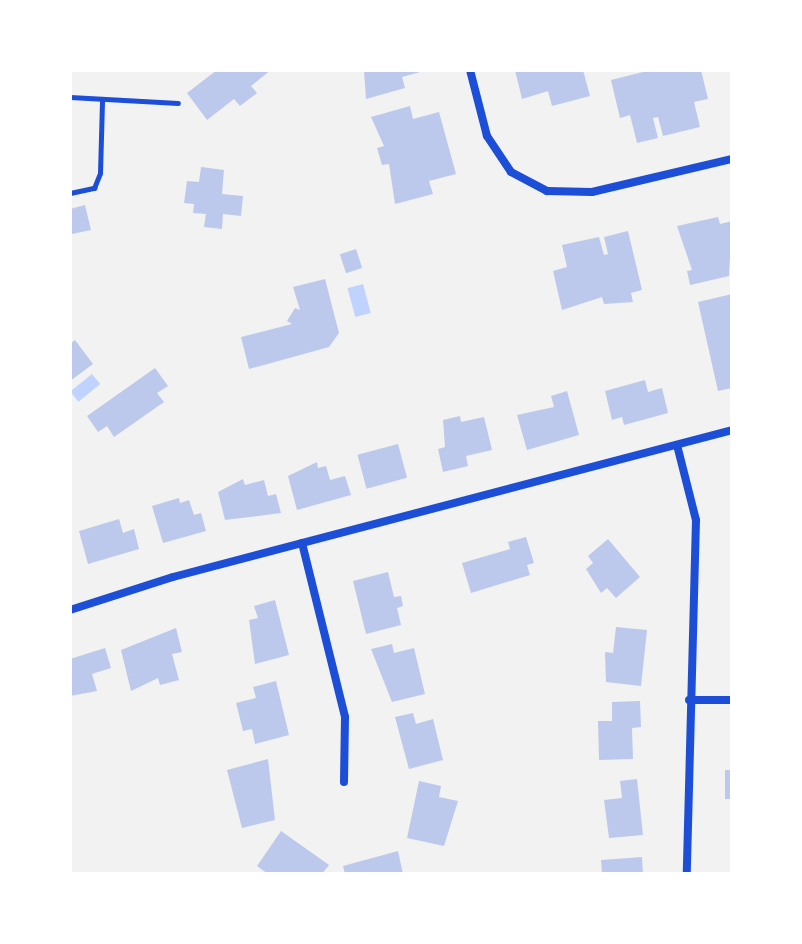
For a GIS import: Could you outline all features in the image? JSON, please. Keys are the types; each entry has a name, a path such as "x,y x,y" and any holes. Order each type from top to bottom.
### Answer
{"street":[{"path":"470,70 487,136 511,172 547,191 592,192 732,159"},
{"path":"70,610 302,543 732,430"},
{"path":"677,445 696,520 689,700 687,874"},
{"path":"302,543 345,717 344,782"},
{"path":"689,700 732,700"}],"lane":[{"path":"70,97 178,103"},
{"path":"70,193 94,188 100,173 102,101"}],"water":[{"path":"363,284 371,313 355,317 348,288"},
{"path":"92,374 100,384 78,402 70,392"}],"building":[{"path":"217,70 271,70 251,86 257,93 240,106 234,99 207,120 187,93"},
{"path":"364,70 424,71 402,77 405,88 366,99"},
{"path":"515,70 583,70 590,96 552,106 548,91 522,99"},
{"path":"651,70 701,70 708,99 694,102 700,127 663,136 658,117 653,118 658,138 637,143 630,115 620,118 611,80"},
{"path":"410,106 413,119 439,112 456,174 429,181 433,194 395,204 389,164 382,165 377,148 384,146 371,117"},
{"path":"201,167 224,170 222,194 243,196 241,216 223,214 222,229 204,227 206,214 193,213 194,204 184,203 187,181 199,182"},
{"path":"85,205 91,230 72,234 70,209"},
{"path":"718,217 720,224 732,221 729,276 690,285 687,271 692,270 677,226"},
{"path":"628,231 642,290 631,293 633,302 604,304 602,297 562,310 553,271 567,267 562,245 599,237 604,255 608,254 604,237"},
{"path":"356,249 362,268 346,273 340,254"},
{"path":"325,279 339,333 329,347 249,369 241,337 292,324 287,321 295,308 300,310 293,287"},
{"path":"732,294 732,388 718,391 698,302"},
{"path":"75,340 93,364 70,381 70,344"},
{"path":"155,368 168,386 157,393 164,402 114,437 107,426 98,432 87,416"},
{"path":"645,380 648,392 662,388 668,413 624,425 622,417 612,420 605,391"},
{"path":"567,391 579,435 527,450 517,415 554,407 551,396"},
{"path":"460,416 461,422 484,417 492,450 466,456 468,466 443,472 438,449 445,447 443,420"},
{"path":"398,444 407,478 366,489 357,455"},
{"path":"317,462 318,468 326,466 330,480 345,476 351,495 297,510 288,476"},
{"path":"243,479 245,485 264,480 268,496 276,494 281,513 225,520 218,492"},
{"path":"179,498 180,503 189,500 194,515 201,513 206,531 163,543 152,506"},
{"path":"119,519 123,533 134,529 139,549 88,564 79,531"},
{"path":"526,537 534,563 527,565 530,575 471,593 462,563 510,549 508,542"},
{"path":"608,539 640,577 616,598 607,588 601,593 586,569 593,563 588,556"},
{"path":"388,572 394,597 401,596 403,606 397,608 401,625 366,634 353,581"},
{"path":"275,600 289,655 255,664 249,620 258,618 254,606"},
{"path":"616,627 647,630 641,686 606,682 605,652 613,653"},
{"path":"176,628 182,652 172,654 179,680 160,685 158,678 131,691 121,650"},
{"path":"392,644 394,653 414,648 425,694 392,702 371,649"},
{"path":"105,648 111,668 92,674 97,691 70,696 70,659"},
{"path":"276,681 289,735 255,744 252,729 243,731 236,703 256,698 253,687"},
{"path":"640,701 641,727 632,728 633,759 599,760 598,721 612,721 612,702"},
{"path":"413,713 416,724 433,719 443,760 409,769 395,717"},
{"path":"268,759 275,820 242,828 227,770"},
{"path":"725,770 732,770 732,799 725,799"},
{"path":"637,779 643,835 609,838 604,800 622,798 620,781"},
{"path":"419,781 441,786 439,797 458,801 444,846 407,838"},
{"path":"281,831 329,865 322,874 268,874 257,866"},
{"path":"398,851 403,874 345,874 343,866"},
{"path":"642,857 643,874 602,874 601,860"}]}
